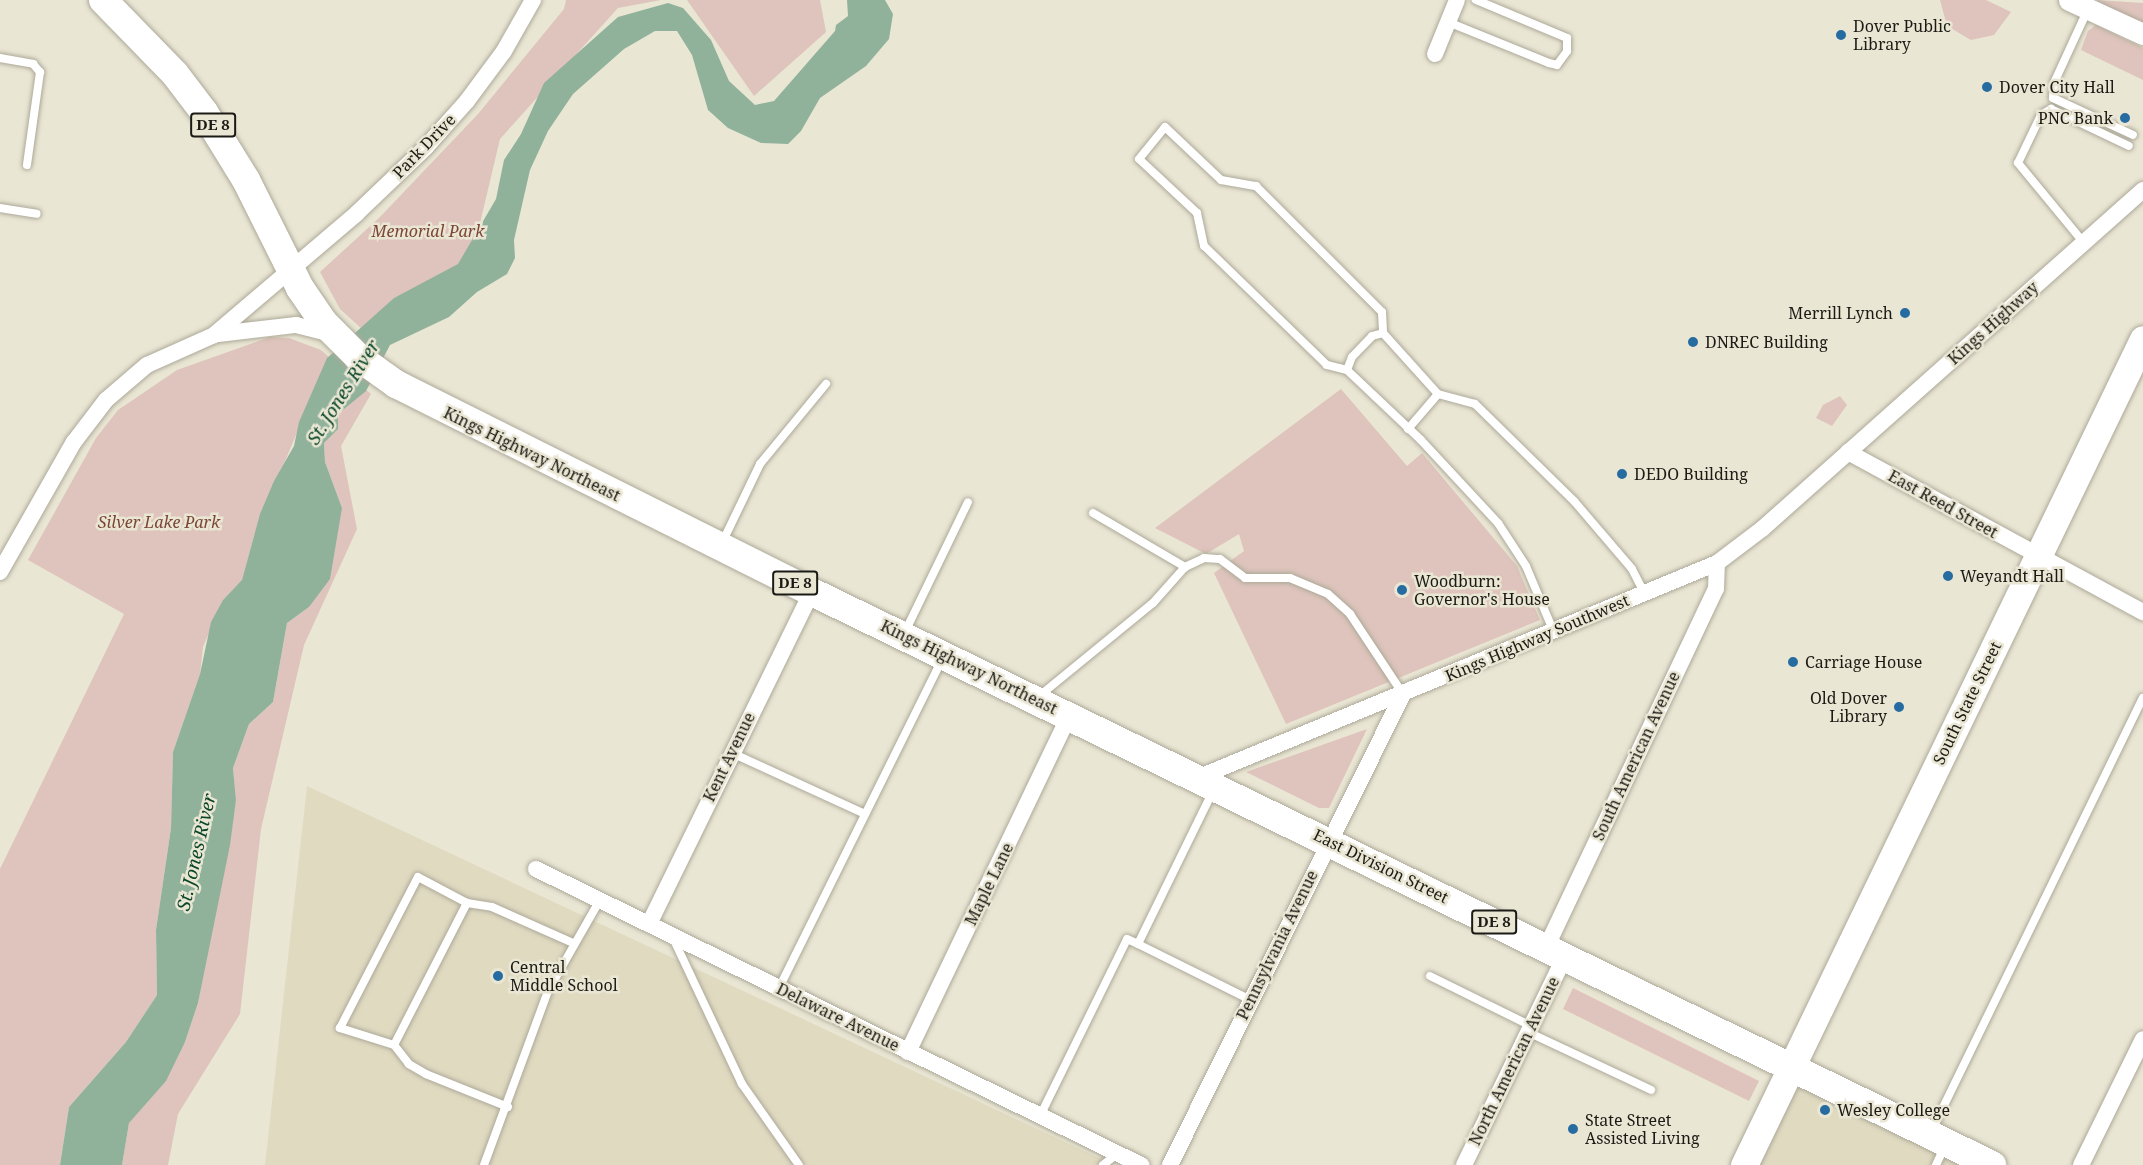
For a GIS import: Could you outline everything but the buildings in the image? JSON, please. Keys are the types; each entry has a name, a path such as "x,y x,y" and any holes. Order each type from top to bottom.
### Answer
{"highway":[{"name":"DE 8","path":"112,3 204,112 246,180 291,271"},
{"name":"Kings Highway Northeast","path":"291,271 333,334 396,384 812,592 1206,782"},
{"name":"East Division Street","path":"1206,782 1790,1067"},
{"name":"DE 8","path":"1790,1067 1937,1147 1992,1165"}],"main road":[{"name":"South State Street","path":"1744,1165 2143,339"}],"street":[{"name":"Park Drive","path":"291,271 446,125 497,61 533,0"},
{"path":"1435,54 1457,0"},
{"path":"2079,4 2143,34"},
{"name":"Kings Highway","path":"1848,452 2141,192"},
{"path":"0,573 74,442 106,400 147,366 214,335 291,271"},
{"path":"214,335 296,326 333,334"},
{"name":"East Reed Street","path":"1848,452 2143,612"},
{"name":"Kings Highway Southwest","path":"1206,782 1403,694 1717,563 1762,529 1848,452"},
{"name":"South American Avenue","path":"1555,952 1716,589 1717,563"},
{"name":"Kent Avenue","path":"649,924 812,592"},
{"name":"Pennsylvania Avenue","path":"1170,1165 1328,840 1403,694"},
{"name":"Maple Lane","path":"908,1052 1070,716"},
{"name":"Delaware Avenue","path":"536,869 1141,1165"},
{"name":"North American Avenue","path":"1464,1165 1529,1029 1555,952"},
{"path":"2081,1165 2143,1039"}],"lane":[{"path":"1448,22 1557,65 1567,51 1567,38 1476,0"},
{"path":"2079,4 2054,83 2053,98 2133,135"},
{"path":"0,58 33,64 40,72 27,165"},
{"path":"2084,243 2018,163 2041,115 2051,109 2129,146"},
{"path":"1553,630 1526,566 1498,523 1408,429 1347,370 1327,365 1204,246 1197,213 1139,159 1165,127 1221,180 1256,186 1382,312 1383,333 1438,394 1475,404 1574,501 1632,568 1644,593"},
{"path":"0,208 37,214"},
{"path":"1347,370 1352,357 1372,336 1383,333"},
{"path":"721,546 760,464 826,384"},
{"path":"1408,429 1438,394"},
{"path":"903,636 968,502"},
{"path":"1093,513 1185,567"},
{"path":"1035,699 1153,603 1185,567 1204,558 1220,559 1245,578 1290,578 1328,594 1350,614 1403,694"},
{"path":"778,988 944,655"},
{"path":"1937,1147 2143,698"},
{"path":"731,753 865,814"},
{"path":"1138,944 1206,782"},
{"path":"508,1107 426,1074 409,1064 394,1045 340,1028 418,877 467,903 492,907 573,943"},
{"path":"484,1165 508,1107 548,992 573,943 600,900"},
{"path":"394,1045 467,903"},
{"path":"671,934 741,1084 799,1165"},
{"path":"1040,1116 1127,939 1251,1000"},
{"path":"1430,976 1651,1090"},
{"path":"1103,1165 1117,1154"}],"shaded area":[{"name":"Central Middle School","path":"307,786 1114,1165 265,1165"},
{"name":"Wesley College","path":"1790,1067 1992,1165 1743,1165"}],"green space":[{"name":"Memorial Park","path":"566,0 661,0 618,8 500,139 476,240 453,271 394,298 363,330 340,309 320,272 379,218 478,114 564,9"},
{"path":"687,0 820,0 826,32 754,96"},
{"path":"1940,0 1986,0 2011,12 1994,35 1971,40 1947,26"},
{"path":"2097,0 2143,3 2143,23 2099,2"},
{"path":"2096,25 2143,48 2143,80 2081,50 2088,31"},
{"name":"Silver Lake Park","path":"270,337 289,338 321,350 371,394 341,446 357,529 304,645 261,829 240,1014 178,1114 168,1165 122,1165 129,1123 185,1042 198,1003 236,800 233,768 249,724 273,702 287,623 309,607 342,508 325,462 324,443 338,429 338,414 354,399 328,358 254,536 242,581 223,600 203,647 200,674 173,752 171,828 156,930 157,995 126,1042 69,1107 60,1165 0,1165 0,869 124,614 28,560 96,438 118,410 177,370"},
{"path":"1341,389 1407,466 1422,453 1517,566 1540,620 1286,724 1214,573 1244,551 1239,534 1206,554 1155,528"},
{"path":"1840,396 1847,405 1832,426 1816,418 1823,405"},
{"path":"1367,729 1329,808 1319,808 1246,772"},
{"path":"1573,988 1759,1081 1749,1101 1563,1009"}],"water":[{"name":"St. Jones River","path":"847,0 885,0 893,14 889,39 866,66 820,98 801,131 788,144 761,143 728,128 708,110 692,55 677,31 655,31 624,49 573,94 548,131 530,170 514,240 515,258 507,274 477,292 449,317 390,345 366,391 338,414 338,429 324,443 325,462 342,508 330,579 309,607 287,623 273,702 249,724 233,768 236,800 230,845 198,1003 185,1042 166,1081 129,1123 122,1165 60,1165 69,1107 126,1042 157,995 156,930 171,828 173,752 200,674 211,622 223,600 242,580 260,514 274,481 294,446 299,422 327,358 394,298 458,264 496,199 504,160 521,134 544,83 618,17 668,3 683,8 711,40 729,81 755,105 774,101 835,31 836,25 848,16"}],"place":[{"name":"Dover Public Library","path":"1841,35"},
{"name":"Dover City Hall","path":"1987,87"},
{"name":"PNC Bank","path":"2125,118"},
{"name":"Merrill Lynch","path":"1905,313"},
{"name":"DNREC Building","path":"1693,342"},
{"name":"DEDO Building","path":"1622,474"},
{"name":"Weyandt Hall","path":"1948,576"},
{"name":"Woodburn: Governor's House","path":"1402,590"},
{"name":"Carriage House","path":"1793,662"},
{"name":"Old Dover Library","path":"1899,707"},
{"name":"Central Middle School","path":"498,976"},
{"name":"Wesley College","path":"1825,1110"},
{"name":"State Street Assisted Living","path":"1573,1129"}]}
